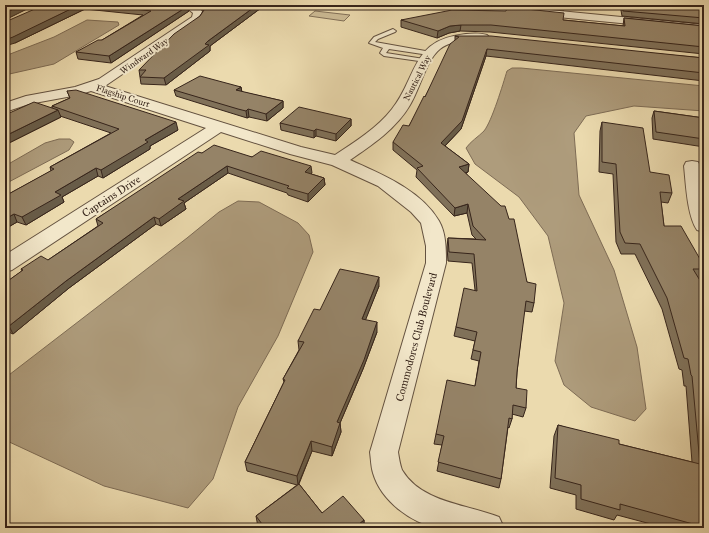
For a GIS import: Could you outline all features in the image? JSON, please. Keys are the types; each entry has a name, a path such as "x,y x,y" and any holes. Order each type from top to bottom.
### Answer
{"street":[{"name":"Windward Way","path":"93,87 114,77 196,19 199,15 198,12 188,5"},
{"path":"464,5 704,28"},
{"name":"Nautical Way","path":"338,161 360,146 389,121 402,105 434,46 453,38 468,36 498,38"},
{"name":"Flagship Court","path":"5,108 33,98 93,87 218,127"},
{"name":"Commodores Club Boulevard","path":"218,127 296,151 338,161 384,182 418,208 430,222 436,246 436,262 418,333 384,452 388,474 404,496 422,508 488,528"},
{"name":"Captains Drive","path":"5,266 218,127"},
{"path":"692,166 699,209 704,226"}],"lane":[{"path":"393,31 376,38 372,42 374,45 427,57"},
{"path":"387,47 383,53 386,55 427,57"}],"shaded area":[{"path":"315,11 350,15 344,21 309,16"},
{"path":"87,20 118,22 119,25 54,64 5,75 5,56 54,37"},
{"path":"512,68 704,86 704,111 634,106 586,116 574,133 579,195 614,270 637,347 646,409 635,421 591,407 564,385 555,361 564,303 548,236 519,197 475,164 466,148 484,131 487,126 507,71"},
{"path":"59,139 70,139 74,142 69,150 5,184 5,166 45,143"},
{"path":"238,201 259,202 298,223 309,235 313,252 278,336 238,407 213,479 188,508 104,486 5,440 5,378 219,212"}],"building":[{"path":"5,5 22,5 5,13"},
{"path":"44,5 79,5 5,40 5,22"},
{"path":"101,5 188,6 109,56 76,52 98,40 102,40 151,11"},
{"path":"202,5 257,5 208,41 205,44 209,45 164,78 140,77 146,70 139,70 174,34 200,16 204,10"},
{"path":"622,5 701,5 704,18 623,11"},
{"path":"507,7 564,13 563,20 625,26 624,18 704,26 704,47 491,25 450,26 438,31 401,20 452,10 506,11"},
{"path":"455,36 491,36 704,58 704,73 487,49 462,121 441,143 469,164 459,167 501,206 505,206 509,219 514,219 527,282 536,284 534,303 526,301 517,372 516,388 527,390 526,408 513,405 512,419 509,418 501,479 438,462 444,436 436,434 447,380 475,386 481,352 473,350 477,332 456,327 464,288 477,291 474,254 449,252 448,238 486,240 473,226 468,204 455,208 417,168 423,166 393,142 403,125 409,126 424,96 425,97 450,44 459,37"},
{"path":"200,76 241,87 236,90 283,101 266,114 248,109 246,111 238,109 174,90"},
{"path":"76,90 176,122 145,140 148,142 101,170 96,168 55,192 61,195 22,217 14,214 5,219 5,196 54,169 50,167 119,129 52,106 70,98 67,91"},
{"path":"34,102 58,110 5,136 5,115"},
{"path":"299,107 351,119 336,134 316,129 314,131 280,123"},
{"path":"654,111 704,118 704,139 656,132"},
{"path":"602,122 643,128 650,172 669,175 672,193 660,192 664,226 681,226 704,266 704,269 693,269 704,287 704,527 620,504 620,510 581,499 581,485 555,478 558,425 619,440 619,444 700,464 692,376 688,359 684,358 667,298 640,244 625,243 620,232 616,164 602,162"},
{"path":"214,145 252,157 261,151 311,166 305,172 324,178 308,194 287,188 289,186 227,166 178,199 184,201 159,219 154,217 66,281 9,326 5,325 5,283 23,270 21,269 41,256 48,260 103,223 96,219 198,152 202,153"},
{"path":"340,269 379,277 362,319 377,322 364,360 337,422 340,423 332,447 311,441 297,476 245,462 285,380 283,379 304,342 298,341 314,309 320,310"},
{"path":"299,484 322,513 343,496 364,520 354,528 265,528 256,516"}]}
